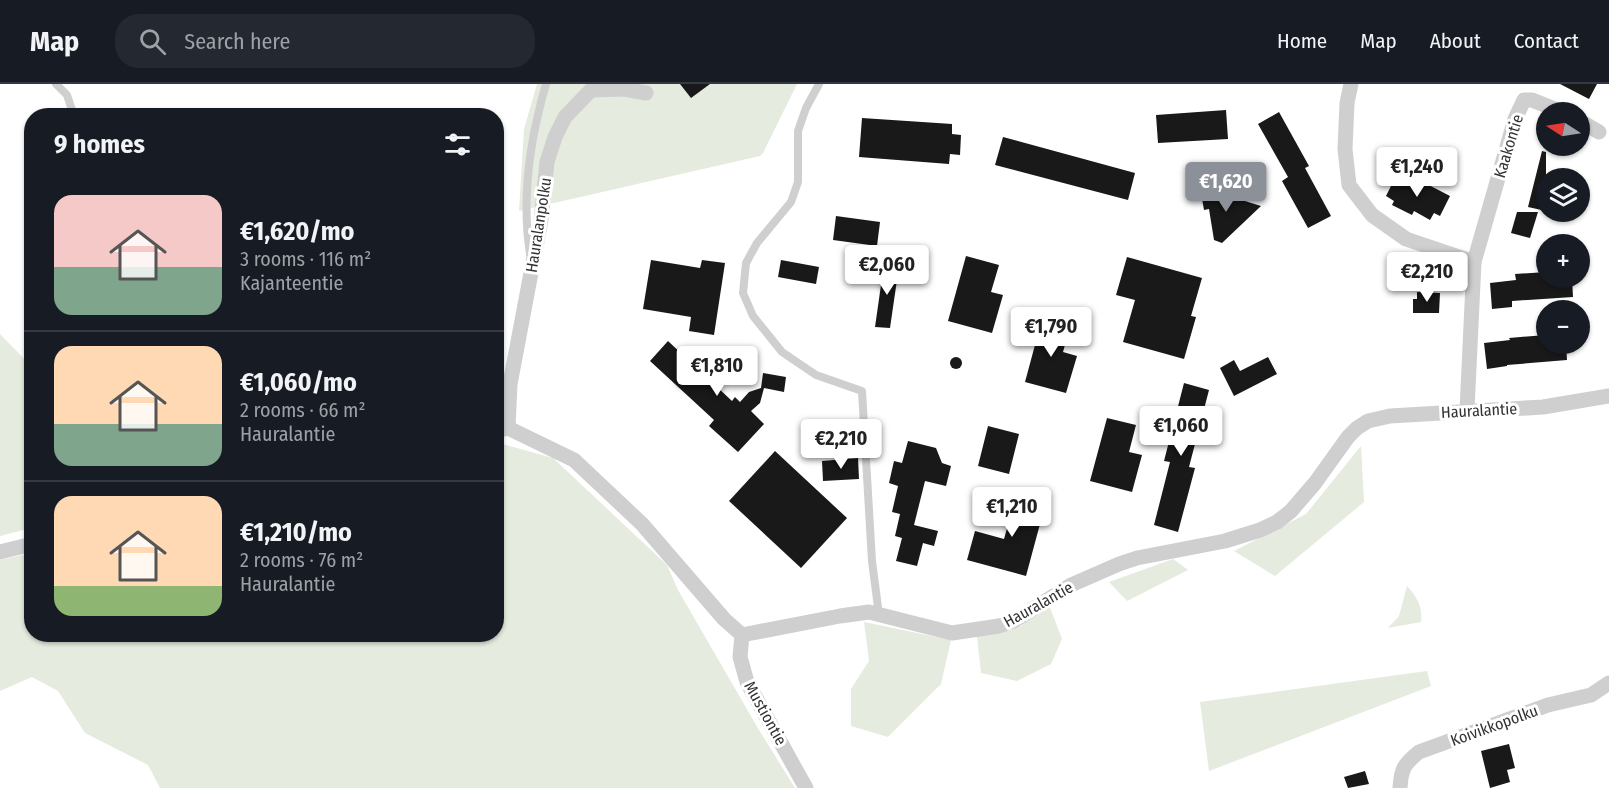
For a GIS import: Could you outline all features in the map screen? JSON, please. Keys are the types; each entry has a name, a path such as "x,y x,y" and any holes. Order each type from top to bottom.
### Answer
{"street":[{"path":"1351,84 1347,103 1345,149 1349,185 1372,215 1406,240 1474,262"},
{"name":"Hauralanpolku","path":"504,418 541,220 547,162 555,137 565,117 591,90 624,89 646,93"},
{"name":"Kaakontie","path":"1467,410 1474,262 1515,119 1524,100 1536,103"},
{"path":"1590,127 1599,132"},
{"name":"Hauralantie","path":"742,635 869,612 952,633 999,626 1014,621 1071,585 1119,564 1137,558 1225,541 1277,522 1291,511 1315,483 1348,437 1368,421 1390,416 1544,407 1609,396"},
{"path":"504,431 574,460 642,524 724,619 742,635"},
{"path":"0,552 24,546"},
{"name":"Mustiontie","path":"742,635 740,657 747,682 806,788"},
{"name":"Koivikkopolku","path":"1400,788 1400,777 1405,763 1419,752 1548,705 1591,695 1609,683"}],"lane":[{"path":"56,84 67,95 71,108"},
{"path":"532,267 526,232 525,196 535,122 546,84"},
{"path":"819,84 806,108 798,131 798,182 791,202 757,243 746,263 743,293 753,316 782,352 816,375 862,391 872,561 879,615"}],"shaded area":[{"path":"537,84 797,84 760,156 519,211 524,129"},
{"path":"0,334 24,359 24,530 0,536"},
{"path":"504,444 553,458 667,565 678,590 795,788 160,788 148,765 85,733 58,691 32,677 0,691 0,560 24,555 24,642 504,642"},
{"path":"1361,446 1364,502 1275,576 1234,551 1306,514"},
{"path":"1173,559 1188,570 1127,601 1109,582"},
{"path":"1407,586 1418,602 1421,622 1388,628 1399,616"},
{"path":"1049,605 1062,639 1051,664 1017,681 981,673 977,636 1021,626"},
{"path":"864,622 951,640 941,684 888,737 851,726 851,689 869,661"},
{"path":"1427,671 1431,686 1209,771 1200,702"}],"building":[{"path":"680,84 710,84 691,98"},
{"path":"1560,84 1597,84 1589,99"},
{"path":"1226,110 1228,139 1158,143 1156,115"},
{"path":"1279,112 1309,166 1305,168 1331,216 1308,228 1282,181 1288,177 1258,124"},
{"path":"862,118 952,124 952,134 961,135 960,155 950,154 949,164 859,157"},
{"path":"1003,137 1135,173 1128,200 995,165"},
{"path":"1541,156 1546,156 1546,168 1538,168"},
{"path":"1536,175 1536,209 1528,207"},
{"path":"1396,176 1418,187 1421,181 1450,196 1440,216 1434,213 1430,220 1414,211 1412,215 1392,205 1394,201 1386,196"},
{"path":"1200,187 1261,206 1222,243 1214,240 1209,209 1204,210"},
{"path":"1517,212 1536,212 1530,238 1511,233"},
{"path":"836,216 880,222 877,246 833,240"},
{"path":"966,256 999,265 991,292 1003,295 992,333 948,321"},
{"path":"1127,257 1202,278 1191,316 1196,317 1184,359 1123,342 1135,300 1116,295"},
{"path":"651,260 700,268 702,260 725,263 714,335 689,331 691,317 643,309"},
{"path":"781,260 819,267 816,284 778,277"},
{"path":"884,264 899,266 890,328 875,327"},
{"path":"1536,273 1536,288 1573,288 1573,297 1512,301 1512,307 1492,309 1490,283 1516,280 1515,274"},
{"path":"1417,292 1440,293 1439,313 1413,313 1413,299 1417,299"},
{"path":"1042,319 1070,327 1063,352 1077,356 1066,393 1025,382"},
{"path":"1536,336 1536,354 1567,354 1567,360 1487,369 1484,343 1510,340 1509,338"},
{"path":"668,341 732,401 735,397 740,402 749,392 761,388 763,373 786,377 784,392 764,388 760,403 751,411 764,424 738,452 709,426 714,420 650,361"},
{"path":"958,357 962,363 958,369 954,369 950,361"},
{"path":"1268,357 1277,374 1234,396 1220,368 1234,360 1240,371"},
{"path":"1184,383 1209,390 1189,467 1195,468 1178,532 1154,525 1170,462 1164,461"},
{"path":"1107,418 1136,425 1129,452 1142,455 1132,492 1090,481"},
{"path":"988,426 1019,434 1009,474 978,466"},
{"path":"908,441 936,448 942,463 951,466 946,486 925,481 914,525 938,531 934,546 923,543 917,566 896,561 902,538 895,536 900,514 892,512 898,486 889,483 894,461 902,463"},
{"path":"775,451 847,518 801,568 729,501"},
{"path":"858,458 859,479 823,481 822,461"},
{"path":"1018,490 1047,498 1026,576 967,560 975,531 1004,539"},
{"path":"1509,744 1515,768 1507,770 1510,782 1490,788 1481,751"},
{"path":"1365,771 1369,784 1348,788 1344,777"}]}
